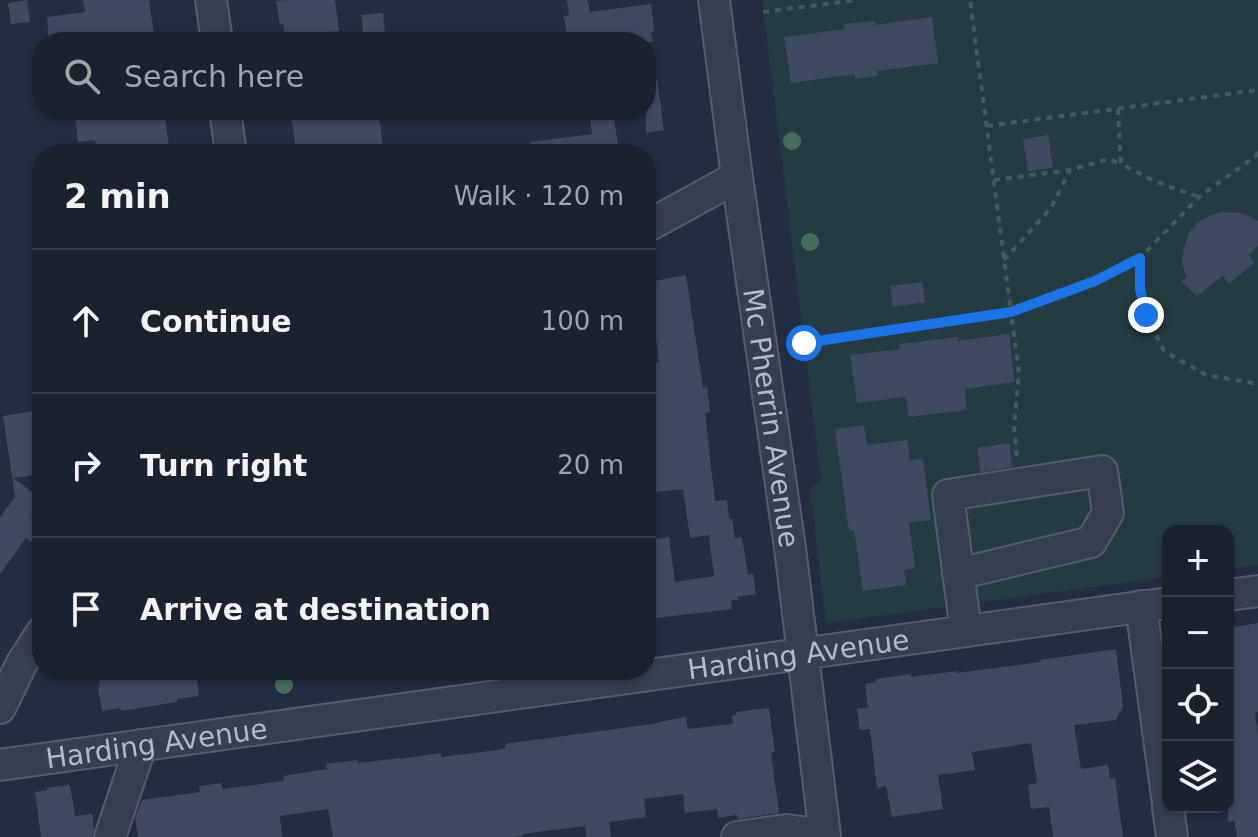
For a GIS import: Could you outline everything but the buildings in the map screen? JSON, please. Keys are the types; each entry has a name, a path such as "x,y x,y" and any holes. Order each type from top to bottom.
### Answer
{"street":[{"path":"211,0 216,32"},
{"name":"Mc Pherrin Avenue","path":"714,0 828,836"},
{"path":"226,120 230,144"},
{"path":"656,222 737,177"},
{"path":"958,574 1091,542 1108,513 1102,471 948,495 958,574 966,631"},
{"path":"1234,594 1258,591"},
{"path":"1155,605 1164,741"},
{"name":"Harding Avenue","path":"656,674 1155,605"},
{"path":"0,708 32,648"},
{"name":"Harding Avenue","path":"0,765 613,680"},
{"path":"110,837 141,745"},
{"path":"1169,813 1172,837"},
{"path":"737,837 786,830 828,836"}],"path":[{"path":"763,12 857,0"},
{"path":"970,0 1019,373 1014,426 1017,456"},
{"path":"987,126 1258,90"},
{"path":"1118,109 1121,164"},
{"path":"804,343 1011,312 1095,281 1140,258 1199,197 1257,155"},
{"path":"994,180 1070,170 1109,159 1154,181 1199,197"},
{"path":"1004,260 1051,208 1070,170"},
{"path":"1140,258 1140,289 1146,315 1164,351 1206,375 1258,384"}],"green space":[{"path":"762,0 1258,0 1258,565 1234,568 1234,525 1162,525 1162,578 826,623 810,489 821,479"}],"route":[{"path":"804,343 1011,312 1095,281 1140,258 1140,289 1146,315"}]}
